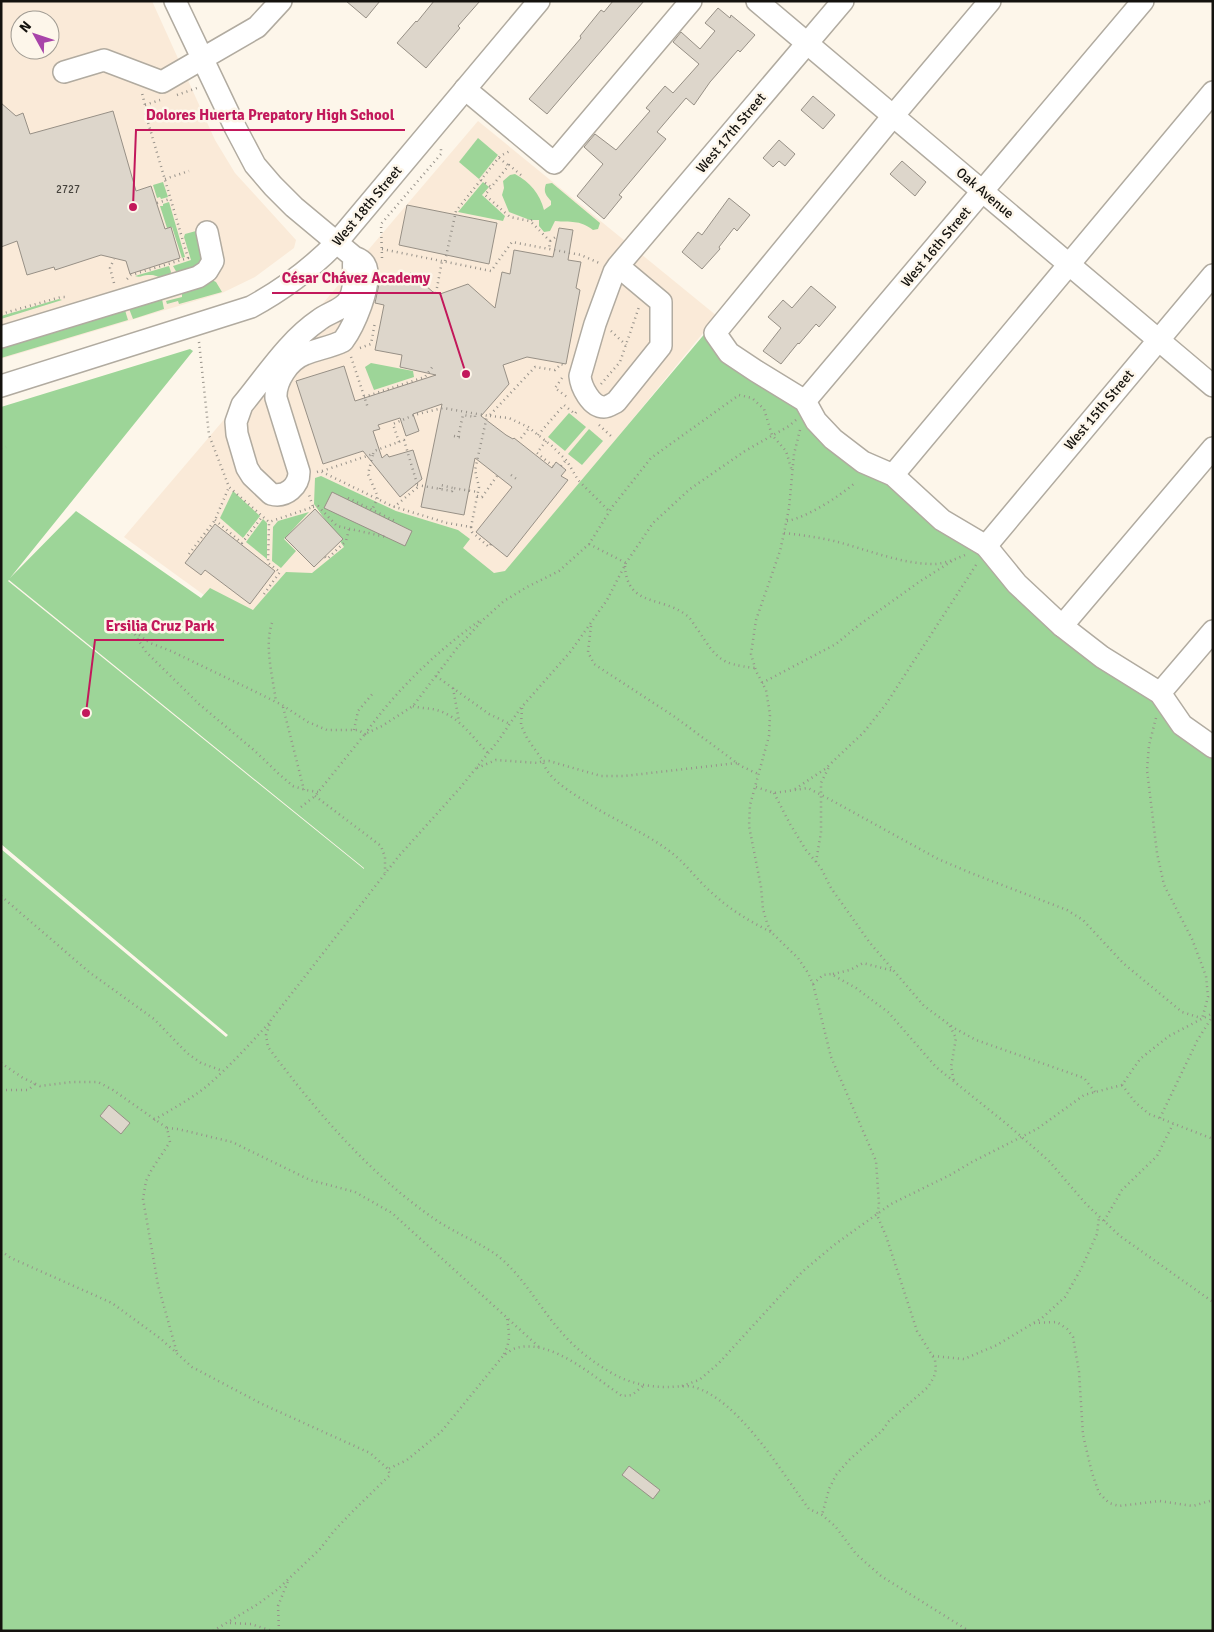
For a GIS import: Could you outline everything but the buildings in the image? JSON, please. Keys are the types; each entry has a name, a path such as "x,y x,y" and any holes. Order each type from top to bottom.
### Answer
{"street":[{"path":"175,1 255,165 294,207 354,257 362,261 366,267 367,275 364,296 345,338 340,342 303,354 282,374 278,382 276,398 299,476 293,489 275,495 271,494 252,476 247,468 236,434 238,414 242,405 309,327 346,304 352,293 355,275 354,257"},
{"path":"64,72 104,60 162,82 258,28 281,1"},
{"name":"West 18th Street","path":"1,386 251,306 274,295 296,280 318,262 337,242 539,1"},
{"path":"465,89 554,163 691,1"},
{"name":"Oak Avenue","path":"757,1 1213,386"},
{"name":"West 17th Street","path":"616,269 843,1"},
{"path":"990,1 715,333 728,353 756,371 803,408 833,439 863,462 893,475 942,520 986,546 1017,584 1062,626 1102,657 1160,693 1182,726 1213,747"},
{"name":"West 16th Street","path":"803,408 1143,1"},
{"path":"893,475 1213,92"},
{"path":"1,336 198,277 207,271 213,261 207,232"},
{"path":"616,269 661,302 661,346 616,402 606,407 599,406 589,397 580,383 580,376 595,324 616,269"},
{"name":"West 15th Street","path":"986,546 1213,275"},
{"path":"1062,626 1213,448"},
{"path":"1160,693 1213,631"}],"path":[{"path":"106,286 128,279 131,275 188,258 145,112 146,109 140,88"},
{"path":"436,293 456,211 499,158 511,150"},
{"path":"499,158 521,175"},
{"path":"509,166 485,195 510,217 531,220 550,242"},
{"path":"165,179 189,171"},
{"path":"482,180 491,187"},
{"path":"156,203 170,199"},
{"path":"549,249 550,242 557,236"},
{"path":"382,248 491,270 512,242 581,255 616,269"},
{"path":"114,258 110,268 114,283"},
{"path":"1,314 73,295"},
{"path":"538,435 564,405 575,414 620,362 642,298"},
{"path":"349,352 368,408"},
{"path":"492,544 489,547 472,532 479,487 475,470 488,416 535,367 555,370 562,364 568,366"},
{"path":"364,397 425,377 433,366"},
{"path":"318,792 293,786 280,775 200,704 146,652 132,629 150,643 171,651 276,702 308,722 327,730 354,730 366,734 412,706 457,648 504,601 559,571 589,544 609,511 651,458 739,395 752,398 764,409 772,435 786,451 793,474"},
{"path":"399,442 393,424 443,408 509,418 529,428 546,441 566,460 578,480 609,511"},
{"path":"154,1120 199,1092 238,1057 271,1020 385,874 488,754 522,706 571,651 607,600 626,564 653,523 690,489 745,451 789,426 803,408"},
{"path":"771,932 763,909 761,887 749,826 750,805 768,736 770,714 766,690 755,668 751,654 756,620 780,551 787,521 794,454 803,424 803,408"},
{"path":"458,437 463,415 475,417 475,415"},
{"path":"593,420 612,437"},
{"path":"521,438 529,428"},
{"path":"454,436 463,438"},
{"path":"372,510 378,499 368,474 374,450 404,440 418,487 394,507"},
{"path":"546,441 537,453 553,466"},
{"path":"1,448 6,447"},
{"path":"313,474 373,454"},
{"path":"561,466 566,460"},
{"path":"320,471 394,507 446,523 472,527"},
{"path":"511,475 518,480"},
{"path":"477,496 482,497 497,476"},
{"path":"787,521 797,519 844,492 855,483"},
{"path":"417,484 452,491 453,488 478,492"},
{"path":"188,554 215,520 229,487"},
{"path":"348,498 397,522"},
{"path":"313,507 318,506 337,526 386,537"},
{"path":"215,520 242,543 262,517"},
{"path":"264,594 280,572 268,563 269,522"},
{"path":"325,557 327,559 346,541 349,529"},
{"path":"784,533 832,541 874,553 918,562 936,564 954,560"},
{"path":"589,544 626,564"},
{"path":"762,683 836,644 919,582 954,560 986,546"},
{"path":"793,791 830,764 864,732 886,704 974,570 986,546"},
{"path":"626,564 626,579 633,591 646,599 675,608 688,616 712,653 721,659 735,666 755,668"},
{"path":"301,807 315,796 396,696 428,663 456,637 489,614"},
{"path":"272,623 269,631 269,650 276,702"},
{"path":"591,623 588,652 594,664 675,717 736,763 758,774"},
{"path":"436,676 489,714 510,724"},
{"path":"453,688 459,721"},
{"path":"354,730 358,711 374,692"},
{"path":"1160,693 1162,707 1157,715 1149,745 1147,770 1156,844 1164,885 1192,938 1206,976 1208,997 1202,1019"},
{"path":"283,706 304,790"},
{"path":"412,706 433,709 459,721 488,754"},
{"path":"522,706 521,725 527,738 543,761 545,769 571,791 608,816 652,839 670,851 733,911 771,932 798,958 813,984 831,1057 876,1161 879,1192 877,1215 917,1331 935,1360 936,1369 928,1387 889,1421 882,1431 849,1460 836,1476 829,1489 822,1516"},
{"path":"476,768 496,760 538,763 549,761 583,773 601,776 624,776 736,763"},
{"path":"816,862 821,832 822,783 830,764"},
{"path":"756,787 774,793 808,788 938,858 971,873 1067,910 1083,920 1123,963 1182,1012 1202,1019 1212,1017"},
{"path":"774,793 806,850 821,868 831,888 870,944 924,1006 950,1025 976,1040 1084,1078 1095,1092"},
{"path":"315,796 381,846 385,857 385,874"},
{"path":"1,896 89,972 154,1019 188,1053 201,1063 223,1071"},
{"path":"813,984 823,975 850,970 863,963 894,971"},
{"path":"831,974 856,988 888,1012 936,1067 1049,1161 1086,1204 1120,1236 1213,1302"},
{"path":"681,1387 699,1380 718,1364 802,1272 834,1245 891,1204 1037,1129 1084,1095 1122,1085 1140,1059 1169,1036 1213,1013"},
{"path":"1160,1118 1197,1041 1212,1017"},
{"path":"271,1020 266,1035 268,1047 356,1153 378,1174 436,1220 497,1256 520,1277 574,1346 611,1373 636,1385 692,1386 720,1401 738,1416 753,1434 809,1509 835,1526 856,1554 881,1576 969,1631"},
{"path":"950,1025 956,1038 951,1067 955,1082"},
{"path":"1,1063 23,1078 40,1086 72,1082 98,1082 113,1090 167,1128 232,1142 310,1180 355,1192 392,1213 539,1347"},
{"path":"1,1090 28,1090 35,1083"},
{"path":"1122,1085 1135,1102 1149,1114 1213,1139"},
{"path":"1104,1221 1122,1190 1157,1156 1173,1124"},
{"path":"167,1128 170,1142 146,1181 143,1199 158,1285 177,1354"},
{"path":"932,1356 964,1359 997,1345 1042,1318 1065,1297 1081,1269 1097,1234 1099,1217"},
{"path":"1,1251 11,1258 112,1303 161,1339 192,1368 299,1422 370,1454 388,1469 390,1475 289,1579 258,1604 213,1631"},
{"path":"388,1469 407,1460 441,1432 503,1356 509,1345 510,1333 506,1317"},
{"path":"1034,1323 1057,1322 1068,1329 1073,1337 1083,1435 1099,1493 1110,1503 1119,1506 1160,1501 1194,1506 1213,1500"},
{"path":"503,1356 515,1348 531,1346 547,1348 622,1396 632,1395 644,1385"},
{"path":"279,1631 278,1606 289,1579"},
{"path":"228,1623 251,1624 272,1631"}],"shaded area":[{"path":"1,1 152,1 215,140 235,173 296,240 294,248 255,277 222,293 1,359"},
{"path":"478,121 717,316 496,586 259,635 124,537"}],"green space":[{"path":"478,138 498,155 479,179 459,162"},
{"path":"515,174 534,189 544,210 551,205 545,187 546,184 552,183 600,223 598,229 593,230 575,222 555,221 550,231 544,232 539,226 539,220 530,220 509,212 502,195 503,181 510,175"},
{"path":"163,182 168,197 161,199 160,197 157,198 153,185"},
{"path":"483,182 489,187 482,195 505,216 503,221 458,212"},
{"path":"169,202 185,257 182,258 172,227 167,228 160,206"},
{"path":"196,231 198,233 202,260 194,268 177,273 173,266 191,260 184,237 185,234"},
{"path":"169,266 170,275 160,277 152,275 135,276"},
{"path":"210,279 216,282 222,292 179,304 178,301 167,304 166,301 182,297 182,290"},
{"path":"59,299 62,300 1,319 1,316"},
{"path":"162,299 164,309 133,319 128,306"},
{"path":"124,307 128,320 1,358 1,344"},
{"path":"707,331 893,479 950,529 1136,683 1213,757 1213,1631 1,1631 1,849 226,1037 228,1035 1,844 1,407 190,349 193,351 10,578 76,511 201,598 210,588 253,610 286,572 312,573 344,547 314,504 315,478 321,476 396,511 458,530 470,539 463,548 494,573 505,571","holes":["9,580 364,869 8,581"]},
{"path":"371,363 413,371 414,377 374,390 365,367"},
{"path":"569,413 586,427 565,451 548,437"},
{"path":"589,429 603,441 582,465 568,454"},
{"path":"233,491 260,516 243,538 220,518"},
{"path":"309,512 284,539 296,551 281,568 272,561 273,527 278,521"},
{"path":"263,519 267,523 267,559 246,542"}],"place":[{"name":"Dolores Huerta Prepatory High School","path":"133,207"},
{"name":"César Chávez Academy","path":"466,374"},
{"name":"Ersilia Cruz Park","path":"86,713"}]}
